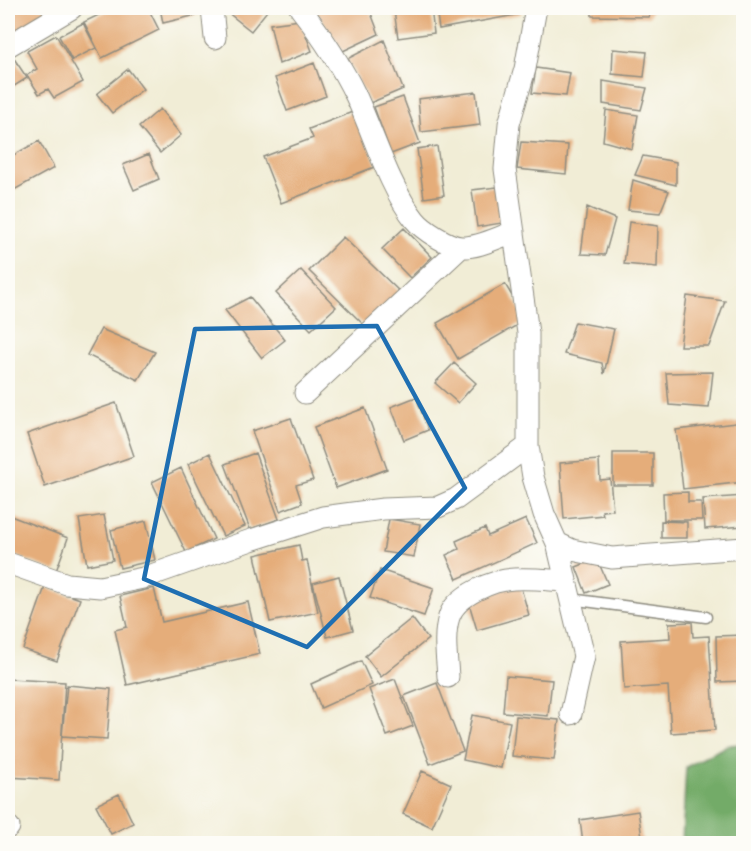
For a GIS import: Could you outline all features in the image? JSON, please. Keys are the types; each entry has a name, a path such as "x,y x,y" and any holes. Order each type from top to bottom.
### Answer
{"street":[{"path":"8,46 72,8"},
{"path":"212,8 215,39"},
{"path":"300,8 316,29 355,94 396,188 415,221 440,240 461,247 479,244 514,232"},
{"path":"536,8 525,69 509,124 505,169 528,333 528,446 533,477 544,514 557,543 584,656 571,714"},
{"path":"305,393 461,247"},
{"path":"8,562 68,584 100,587 143,578 323,517 383,509 438,507 456,499 528,446"},
{"path":"557,543 572,550 612,558 744,548"},
{"path":"448,677 446,639 450,615 462,599 480,588 513,579 567,590"}],"lane":[{"path":"567,590 706,617"}],"highlighted area":[{"path":"377,326 465,488 307,647 144,579 195,329"}],"green space":[{"path":"743,744 743,843 682,843 686,767 728,745"}],"building":[{"path":"8,8 68,8 8,42"},
{"path":"113,8 148,8 159,30 102,58 84,22"},
{"path":"160,8 208,8 209,12 163,23"},
{"path":"222,8 263,8 267,11 251,31"},
{"path":"314,8 369,8 379,34 343,51"},
{"path":"431,8 434,33 398,38 394,10"},
{"path":"436,8 520,8 521,14 439,29"},
{"path":"592,8 653,8 649,17 592,16"},
{"path":"300,20 312,51 279,64 270,24"},
{"path":"83,23 96,48 72,60 59,36"},
{"path":"56,35 83,82 54,98 48,89 39,94 27,75 37,69 27,51"},
{"path":"384,40 403,89 370,103 347,59"},
{"path":"613,49 647,52 644,77 612,74"},
{"path":"13,57 27,78 8,90 8,60"},
{"path":"314,63 326,96 287,111 275,78"},
{"path":"536,68 570,73 566,96 532,93"},
{"path":"128,69 143,89 112,113 97,94"},
{"path":"603,81 647,88 641,110 603,104"},
{"path":"476,92 480,125 421,132 418,99"},
{"path":"403,97 420,143 391,154 374,107"},
{"path":"160,109 181,135 160,153 139,127"},
{"path":"606,110 638,115 632,149 603,141"},
{"path":"355,111 377,166 281,203 263,157 313,138 309,129"},
{"path":"39,141 54,168 14,190 8,179 8,158"},
{"path":"521,142 568,145 566,174 517,169"},
{"path":"437,146 444,195 424,198 417,149"},
{"path":"149,154 159,179 134,190 123,165"},
{"path":"643,156 676,162 676,185 635,175"},
{"path":"633,180 669,191 660,213 628,210"},
{"path":"497,187 502,223 477,227 472,190"},
{"path":"587,207 615,219 605,255 581,254"},
{"path":"629,222 658,226 657,267 624,264"},
{"path":"404,228 432,257 410,278 382,249"},
{"path":"343,237 402,294 367,328 309,271"},
{"path":"301,270 336,307 311,330 276,293"},
{"path":"505,284 526,320 458,359 437,323"},
{"path":"687,296 725,301 709,346 680,346"},
{"path":"250,297 285,340 262,358 225,310"},
{"path":"575,322 614,329 604,374 602,363 564,354"},
{"path":"101,329 155,352 138,380 87,355"},
{"path":"454,363 476,383 458,403 435,383"},
{"path":"713,372 709,408 669,405 666,373"},
{"path":"416,397 428,430 404,440 391,407"},
{"path":"116,403 134,456 45,487 27,434"},
{"path":"365,408 387,469 336,488 314,427"},
{"path":"291,418 313,480 296,485 302,503 280,511 252,431"},
{"path":"744,422 744,482 683,489 676,430"},
{"path":"210,453 245,526 223,536 188,464"},
{"path":"255,453 279,519 250,529 225,464"},
{"path":"613,453 653,453 653,485 613,485"},
{"path":"599,460 600,480 610,479 613,510 602,511 603,515 564,519 560,463"},
{"path":"181,468 214,539 186,552 152,482"},
{"path":"688,492 688,502 701,502 702,520 664,520 663,493"},
{"path":"744,496 744,526 705,529 703,499"},
{"path":"8,515 68,538 56,571 8,553"},
{"path":"104,515 113,560 87,565 79,519"},
{"path":"389,519 420,524 414,557 383,552"},
{"path":"526,519 537,543 457,579 446,555 459,549 456,541 485,528 488,536"},
{"path":"146,521 155,560 120,568 111,530"},
{"path":"661,521 687,522 687,538 661,538"},
{"path":"299,545 302,561 307,560 318,612 270,622 255,555"},
{"path":"597,559 608,584 586,593 576,567"},
{"path":"380,570 434,588 424,616 370,598"},
{"path":"339,576 353,630 327,637 313,583"},
{"path":"520,585 529,615 477,630 468,600"},
{"path":"45,587 80,599 57,661 23,649"},
{"path":"154,588 162,622 248,602 260,654 127,685 115,630 127,627 120,596"},
{"path":"412,618 428,639 381,677 365,656"},
{"path":"692,622 693,637 709,636 715,730 671,733 668,686 624,689 621,641 670,638 669,623"},
{"path":"744,635 744,681 717,682 716,636"},
{"path":"361,661 372,685 321,708 311,684"},
{"path":"506,676 552,680 548,716 503,712"},
{"path":"8,679 65,682 59,780 8,777"},
{"path":"395,679 413,726 387,736 369,689"},
{"path":"437,683 463,751 430,764 404,696"},
{"path":"67,685 111,689 107,739 62,736"},
{"path":"472,715 510,722 501,768 463,760"},
{"path":"516,716 559,720 554,760 512,756"},
{"path":"422,771 451,784 432,827 403,814"},
{"path":"119,794 133,823 111,834 96,805"},
{"path":"638,811 643,844 583,844 580,820"},
{"path":"100,838 100,844 65,844 65,842"}]}
